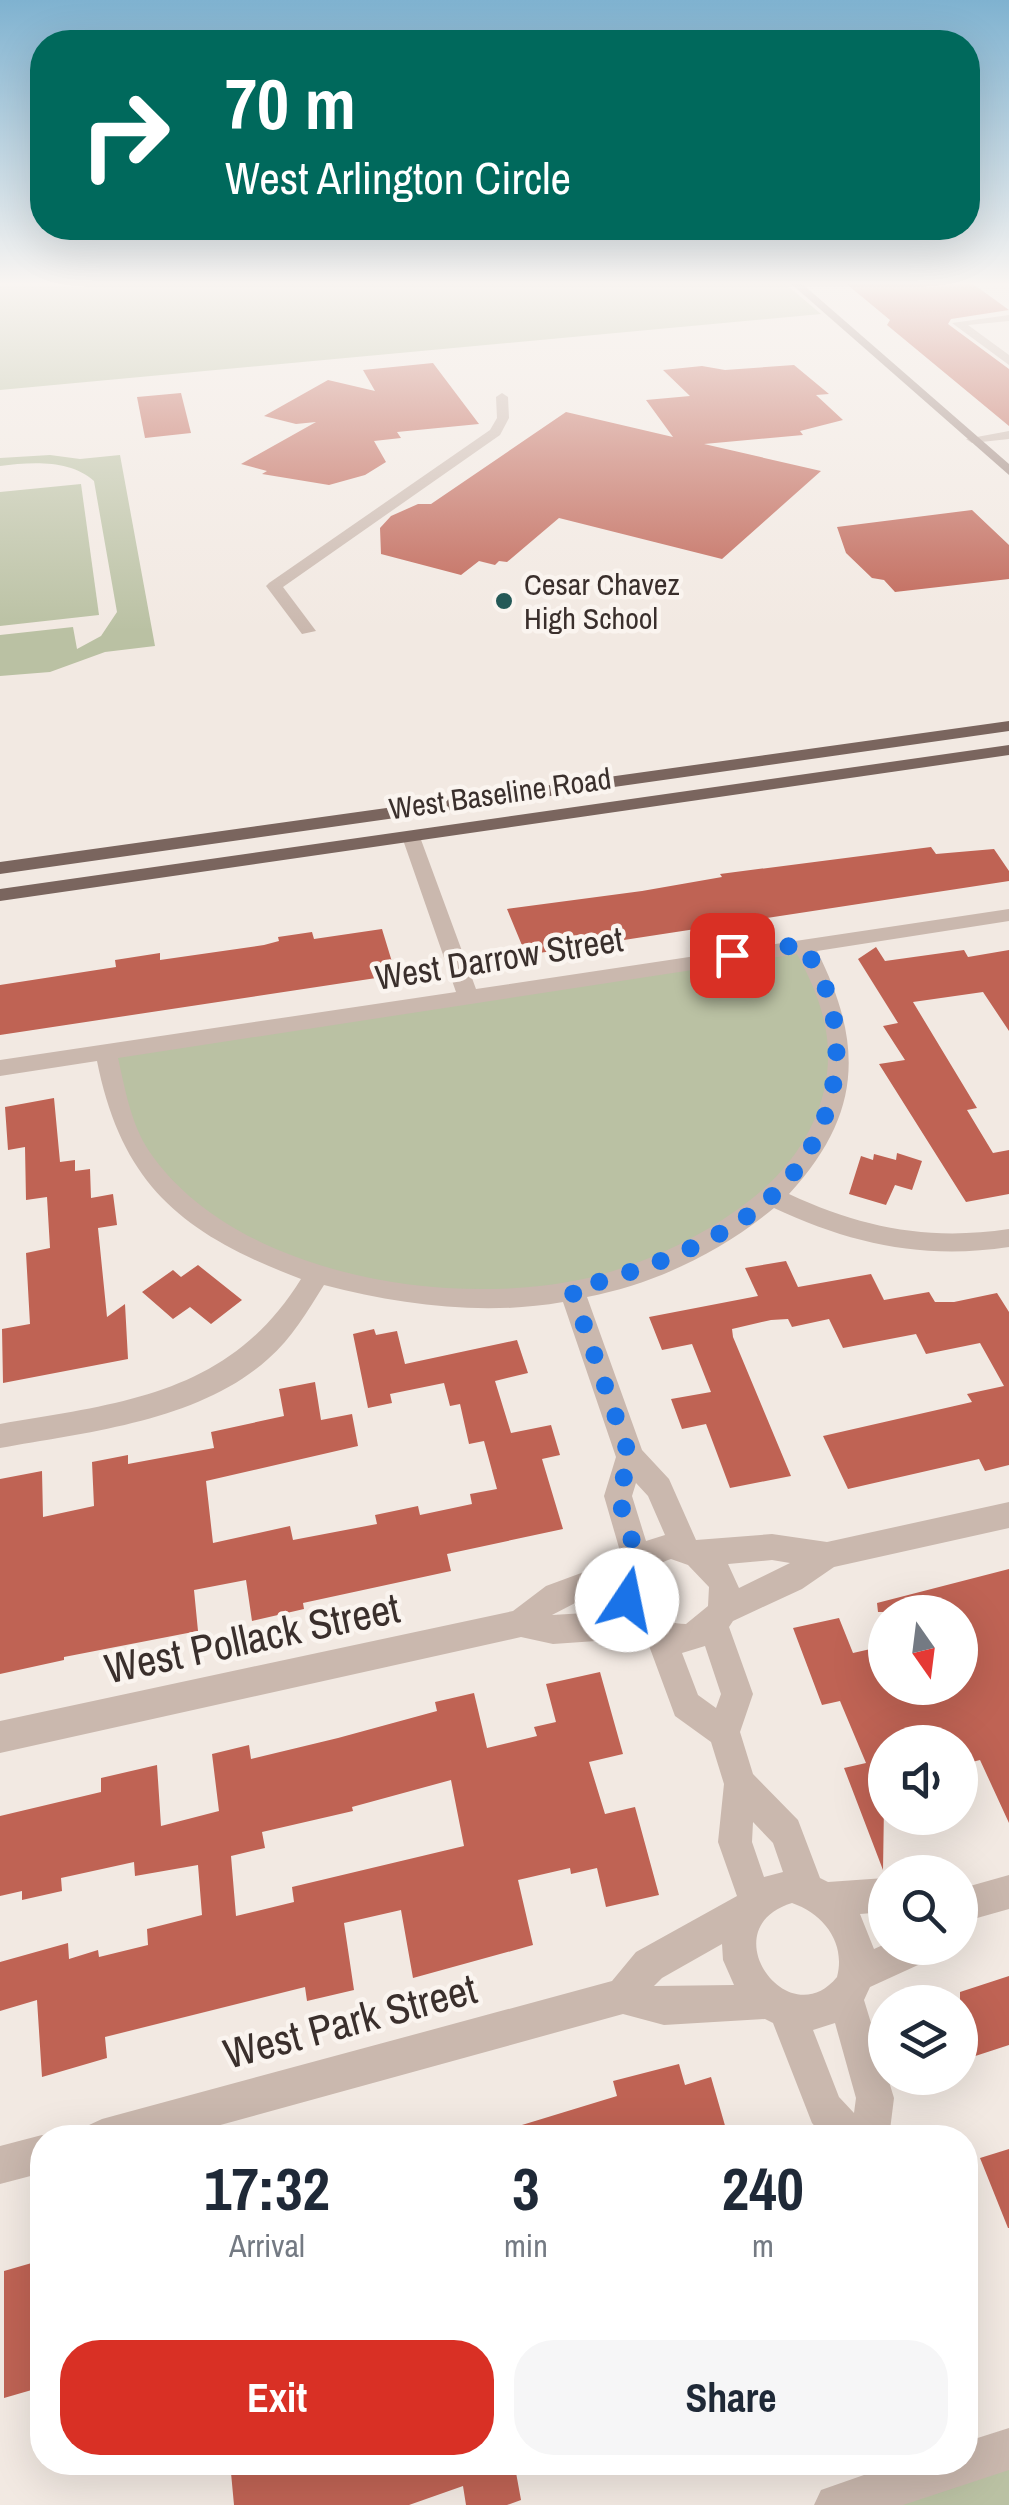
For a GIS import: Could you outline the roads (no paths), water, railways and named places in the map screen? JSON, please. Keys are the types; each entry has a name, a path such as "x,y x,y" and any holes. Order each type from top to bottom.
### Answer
{"main road":[{"name":"West Baseline Road","path":"0,868 1009,726"},
{"name":"West Baseline Road","path":"0,896 1009,750"}],"street":[{"path":"308,632 274,586 495,432 503,418 502,398"},
{"path":"926,398 1009,470"},
{"path":"972,438 1009,435"},
{"path":"411,836 468,996"},
{"name":"West Darrow Street","path":"0,1068 1009,914"},
{"path":"106,1052 118,1112 143,1160 186,1208 249,1248 317,1275 404,1292 522,1297 572,1290 656,1266 720,1236 772,1197 804,1162 827,1116 839,1056 827,992 803,944"},
{"path":"772,1197 862,1236 903,1244 977,1244 1009,1238"},
{"path":"0,1436 142,1410 227,1374 282,1330 317,1275"},
{"path":"572,1290 630,1458 659,1488 691,1550 719,1572 724,1585 718,1618 737,1694 724,1732 740,1784 735,1842 750,1906 739,1930 742,1968 777,2006 825,2110 839,2125"},
{"path":"630,1458 618,1496 633,1566 627,1600 651,1629 686,1705 724,1732"},
{"path":"633,1566 659,1548 772,1547 827,1554 1009,1515"},
{"path":"651,1629 689,1637 827,1554"},
{"name":"West Pollack Street","path":"522,1623 538,1604 633,1566"},
{"name":"West Pollack Street","path":"0,1737 522,1623 553,1630 651,1629"},
{"path":"740,1784 786,1832 817,1893 843,1914 853,1934 858,1956 850,1986 876,2098 872,2125"},
{"path":"623,1996 649,1965 778,1887 868,1894"},
{"path":"978,1901 1009,1892"},
{"path":"777,2006 819,2012 850,1986 888,1965"},
{"name":"West Park Street","path":"150,2125 623,1996 664,2008 777,2006"},
{"path":"0,2165 30,2157"},
{"path":"836,2505 920,2475"}],"place":[{"name":"Cesar Chavez High School","path":"504,601"}]}
